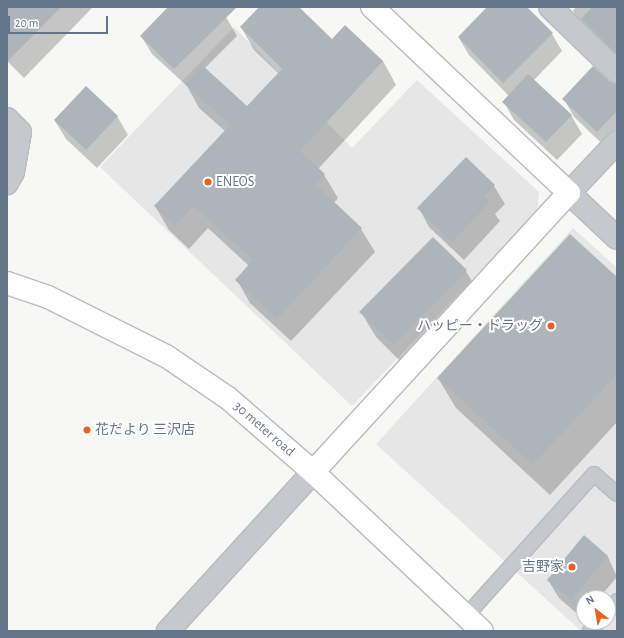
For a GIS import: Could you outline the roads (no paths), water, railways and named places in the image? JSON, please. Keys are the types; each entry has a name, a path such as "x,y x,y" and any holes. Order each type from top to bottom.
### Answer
{"street":[{"path":"372,7 617,238"},
{"path":"550,7 617,72"},
{"path":"7,119 20,132 13,172 7,183"},
{"path":"168,631 617,142"},
{"name":"30 meter road","path":"7,283 48,297 166,356 228,398 313,472 482,631"}],"lane":[{"path":"466,616 594,474 617,494"}],"place":[{"name":"ENEOS","path":"208,182"},
{"name":"ハッピー・ドラッグ","path":"551,326"},
{"name":"花だより 三沢店","path":"87,430"},
{"name":"吉野家","path":"572,567"}]}
